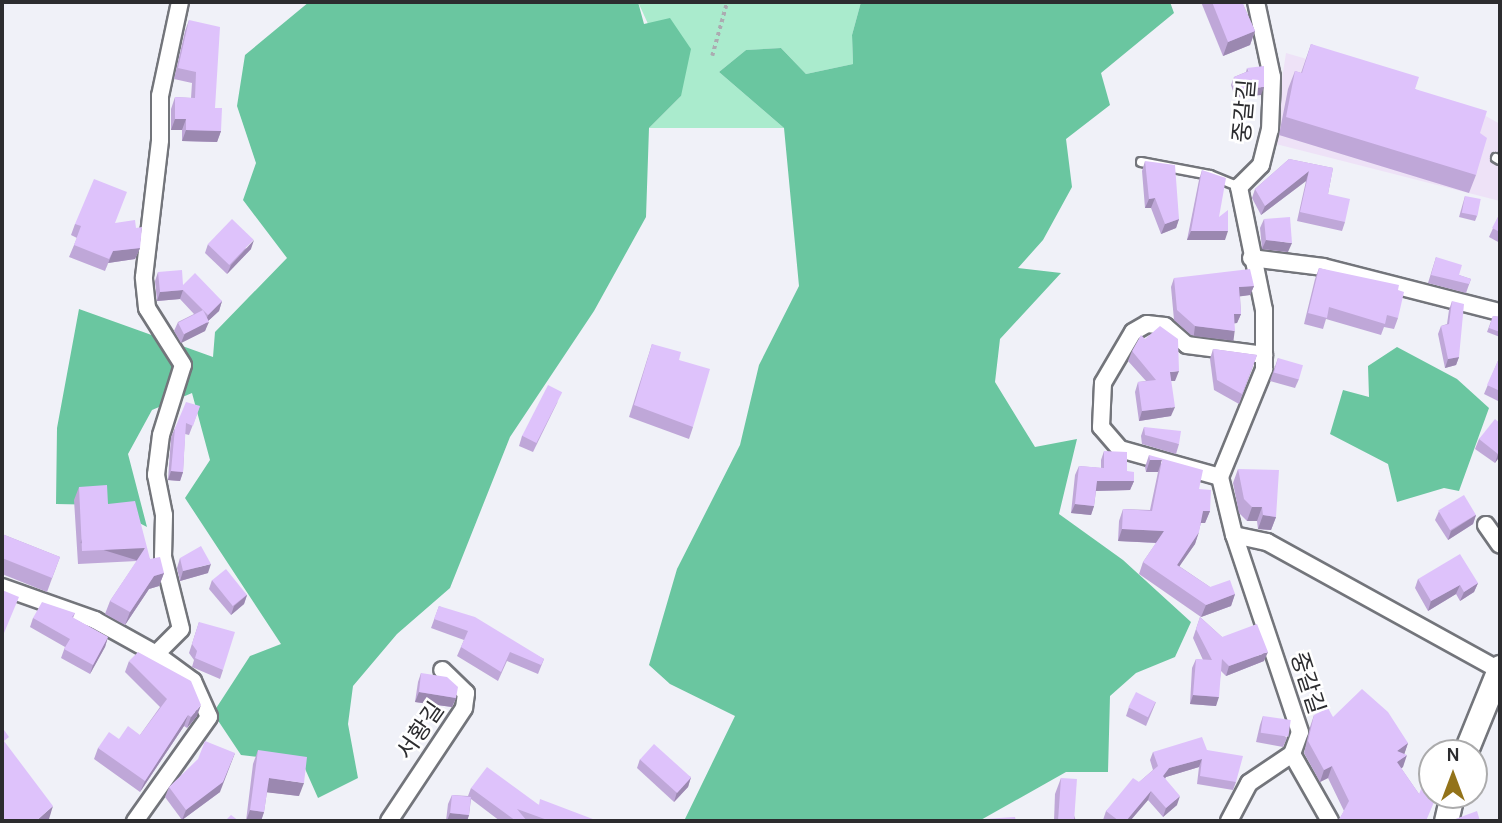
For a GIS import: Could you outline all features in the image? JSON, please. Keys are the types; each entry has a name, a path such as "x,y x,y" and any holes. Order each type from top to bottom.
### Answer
{"main road":[{"path":"1471,739 1500,668"}],"street":[{"path":"156,654 181,629 163,557 164,516 156,475 161,435 183,365 147,307 145,266 160,140 160,96 180,2"},
{"name":"중갈길","path":"1239,187 1261,165 1270,130 1272,77 1256,2"},
{"path":"1239,187 1251,258 1264,310 1264,355 1264,369 1220,477 1120,449 1101,427 1103,383 1133,332 1147,324 1165,326 1187,345 1264,355"},
{"path":"1251,258 1323,267 1500,313"},
{"name":"중갈길","path":"1220,477 1234,535 1300,732 1292,754"},
{"path":"1486,524 1500,545"},
{"path":"1234,535 1267,542 1500,668"},
{"path":"2,587 85,616 156,654 193,681 209,717 135,821"},
{"name":"서황길","path":"389,821 464,708 467,693 442,670"},
{"path":"1229,821 1250,783 1292,754 1330,821"}],"lane":[{"path":"1141,162 1210,175 1239,187"}],"path":[{"path":"712,57 727,2"}],"shaded area":[{"path":"1286,53 1466,105 1500,124 1500,201 1272,143"}],"green space":[{"path":"309,2 638,2 644,24 670,18 691,49 681,96 649,128 646,217 594,311 510,437 450,588 397,634 353,686 348,724 358,778 318,798 302,762 241,755 213,713 250,656 281,644 185,498 210,460 192,393 152,410 128,454 147,527 105,505 56,504 57,428 79,309 213,357 215,332 287,258 243,200 256,163 237,106 245,55"},
{"path":"638,2 861,2 852,35 853,64 806,74 781,48 746,50 719,72 784,128 649,128 681,96"},
{"path":"861,2 1170,2 1174,13 1101,73 1110,105 1066,139 1072,187 1043,240 1018,268 1061,273 1000,339 995,382 1035,447 1077,439 1059,514 1123,560 1191,622 1175,657 1136,673 1110,696 1108,772 1066,772 979,821 684,821 735,716 670,684 649,665 677,569 740,445 759,365 799,286 784,128 719,72 746,50 781,48 806,74 853,64 852,35"},
{"path":"1397,347 1457,379 1489,408 1459,491 1444,488 1397,502 1388,464 1330,434 1343,390 1369,397 1368,366"}],"building":[{"path":"1212,2 1242,2 1255,31 1228,42"},
{"path":"189,20 220,27 215,108 222,108 221,131 186,130 186,119 175,119 175,97 195,98 196,72 178,68"},
{"path":"1311,44 1419,77 1415,89 1487,111 1480,133 1487,138 1476,175 1286,117 1295,71 1302,73"},
{"path":"1264,66 1264,87 1238,89 1234,77 1249,71 1247,68"},
{"path":"1289,159 1333,168 1328,194 1350,199 1345,222 1300,212 1309,171 1265,206 1255,189"},
{"path":"1145,161 1175,165 1179,219 1165,224 1155,198 1149,199"},
{"path":"1202,170 1226,178 1219,217 1228,210 1228,231 1191,231"},
{"path":"94,179 127,192 115,223 135,220 136,228 142,227 140,248 113,251 109,259 74,245 81,226 75,224"},
{"path":"1465,196 1481,199 1477,216 1462,213"},
{"path":"1500,213 1500,232 1492,228"},
{"path":"1290,217 1292,243 1266,240 1264,219"},
{"path":"232,219 254,240 229,265 208,244"},
{"path":"1436,257 1462,265 1459,275 1471,279 1469,284 1431,275"},
{"path":"1319,268 1399,285 1398,290 1404,292 1398,318 1387,315 1385,324 1329,307 1327,318 1308,313"},
{"path":"1250,269 1254,286 1239,287 1241,314 1234,314 1235,331 1195,326 1177,310 1174,278"},
{"path":"182,270 183,285 195,273 222,301 208,315 183,290 160,292 158,272"},
{"path":"1452,301 1464,304 1459,357 1448,359 1441,326 1449,324"},
{"path":"203,310 209,322 184,334 178,323"},
{"path":"1493,316 1500,317 1500,332 1489,328"},
{"path":"1160,326 1178,339 1179,371 1170,372 1175,407 1142,411 1138,382 1156,380 1132,351 1141,335 1145,339"},
{"path":"652,344 681,352 679,360 710,369 693,427 634,405"},
{"path":"1213,349 1257,355 1242,394 1217,380"},
{"path":"1500,356 1500,391 1487,385"},
{"path":"1278,358 1303,365 1299,380 1274,372"},
{"path":"548,385 562,392 536,443 522,436"},
{"path":"186,402 200,406 193,426 186,423 183,472 171,471 175,428"},
{"path":"1495,419 1500,423 1498,454 1479,439"},
{"path":"1144,427 1181,431 1179,444 1145,435"},
{"path":"1104,451 1127,452 1127,471 1134,472 1134,481 1097,481 1094,506 1075,504 1079,466 1104,468"},
{"path":"1149,455 1203,470 1199,489 1211,490 1210,511 1203,511 1199,532 1177,565 1210,587 1230,580 1235,594 1206,605 1143,562 1164,531 1122,529 1123,509 1152,511 1162,460 1150,460"},
{"path":"1238,469 1279,470 1276,517 1263,515 1262,507 1252,507 1244,499"},
{"path":"107,485 108,504 135,501 150,559 160,557 164,573 154,576 130,612 110,601 145,548 82,551 79,487"},
{"path":"1464,495 1476,515 1450,530 1438,510"},
{"path":"2,534 60,557 52,578 2,558"},
{"path":"201,546 211,564 183,571 180,558"},
{"path":"1460,554 1478,583 1464,592 1460,585 1431,601 1418,579"},
{"path":"226,569 247,595 233,606 212,580"},
{"path":"2,590 19,597 4,633 2,633"},
{"path":"42,602 75,613 72,617 108,637 93,665 64,649 70,639 33,618"},
{"path":"439,606 475,617 544,659 541,665 510,652 501,672 461,647 468,631 434,619"},
{"path":"1200,617 1222,637 1257,624 1268,652 1229,666 1222,659 1219,697 1193,695 1196,659 1212,660 1196,629"},
{"path":"199,622 235,632 223,670 195,658 197,651 192,644"},
{"path":"138,652 191,681 201,705 191,717 188,715 145,781 98,748 109,732 119,739 128,726 140,735 167,699 129,661"},
{"path":"421,673 447,677 458,687 456,698 419,692"},
{"path":"1362,689 1388,712 1408,743 1397,751 1407,755 1397,762 1418,793 1418,809 1431,809 1426,821 1335,821 1340,818 1349,801 1332,766 1324,770 1308,741 1314,715 1328,708 1333,717"},
{"path":"1136,692 1156,702 1148,717 1128,707"},
{"path":"1263,716 1291,720 1288,737 1261,733"},
{"path":"2,727 9,737 4,741 53,806 36,821 2,821"},
{"path":"1202,737 1207,750 1243,756 1236,782 1200,776 1202,759 1169,768 1163,776 1180,796 1166,808 1151,791 1126,821 1119,821 1106,811 1133,778 1139,782 1158,766 1153,752"},
{"path":"205,741 235,753 223,782 186,810 169,787 198,759"},
{"path":"654,744 691,777 677,793 640,760"},
{"path":"258,750 307,757 304,783 269,778 264,812 250,810"},
{"path":"487,767 539,805 540,799 598,821 550,821 517,809 527,821 516,821 471,788"},
{"path":"1061,778 1077,779 1074,821 1058,821"},
{"path":"452,795 471,797 469,815 450,813"},
{"path":"1477,811 1480,821 1450,821"},
{"path":"231,815 239,821 225,821"},
{"path":"1015,817 1016,821 984,821 984,819"}]}
